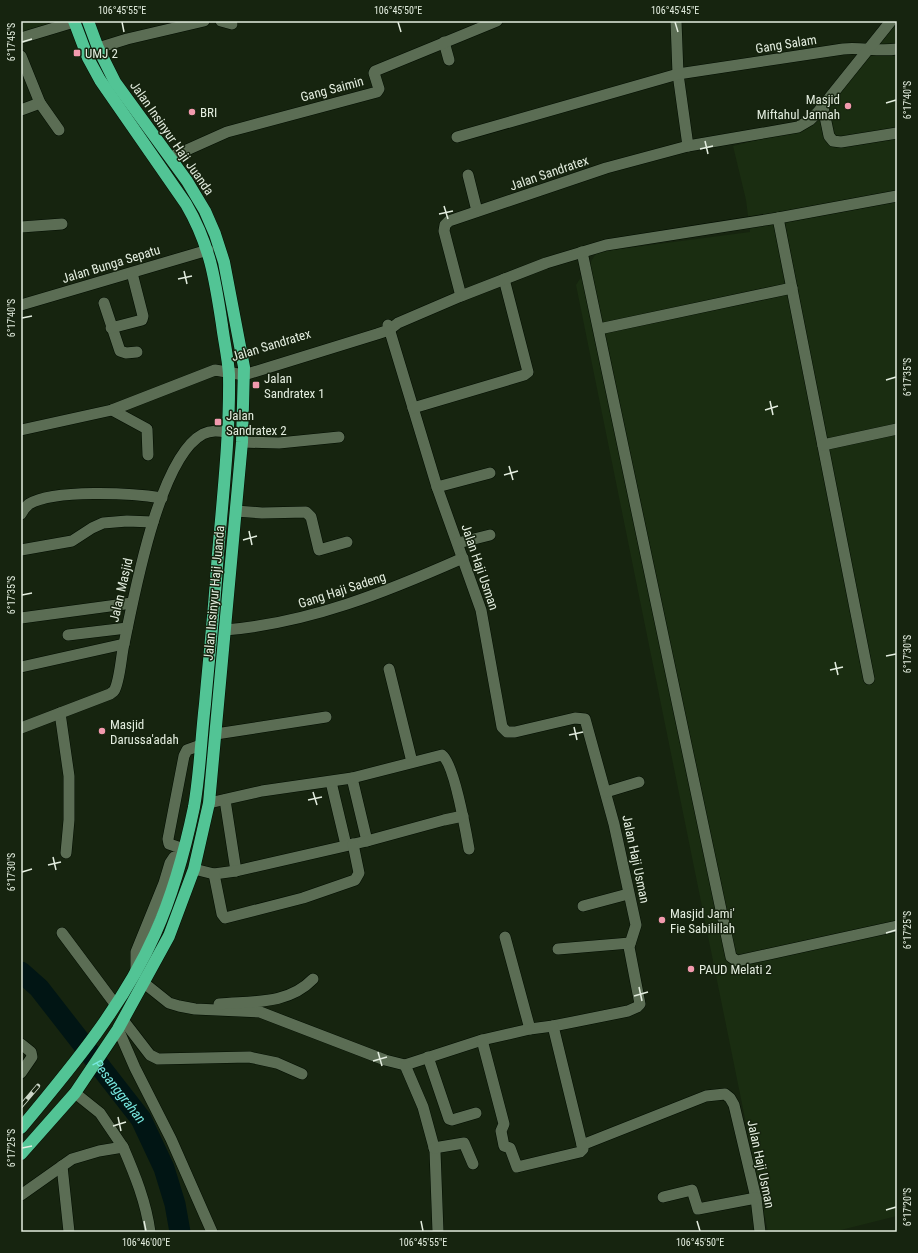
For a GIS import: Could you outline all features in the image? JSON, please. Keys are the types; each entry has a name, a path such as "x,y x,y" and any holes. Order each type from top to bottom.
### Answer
{"highway":[{"name":"Jalan Insinyur Haji Juanda","path":"21,1128 65,1075 102,1024 136,971 155,934 182,854 194,805 201,746 227,432 229,372 214,273 208,250 195,218 100,80 88,58 74,21"},
{"name":"Jalan Insinyur Haji Juanda","path":"21,1154 77,1090 118,1028 169,936 194,869 210,803 242,442 244,371 224,262 215,234 198,198 171,157 125,97 105,64 88,21"}],"street":[{"path":"21,38 74,21"},
{"path":"98,48 204,21"},
{"path":"221,21 232,24"},
{"name":"Gang Saimin","path":"171,157 227,132 377,92 379,89 374,72 497,21"},
{"path":"676,21 678,74 688,146"},
{"name":"Jalan Sandratex","path":"461,296 444,228 449,221 606,168 688,146 798,127 810,120 823,107 891,21"},
{"path":"444,42 449,60"},
{"name":"Gang Salam","path":"457,137 678,74 843,49 870,49 885,51 897,48"},
{"path":"21,56 40,103 59,130"},
{"path":"21,110 40,103"},
{"path":"823,107 829,136 833,141 841,142 897,133"},
{"path":"468,175 477,211"},
{"name":"Jalan Sandratex","path":"21,430 112,410 215,370 229,372 244,371 392,326 504,279 546,263 582,252 620,242 778,218 897,196"},
{"path":"778,218 869,679"},
{"path":"21,228 62,224"},
{"name":"Jalan Bunga Sepatu","path":"21,305 208,250"},
{"path":"582,252 731,957 737,961 897,926"},
{"path":"111,328 140,322 142,320 143,316 132,272"},
{"path":"413,408 524,375 528,372 504,279"},
{"path":"599,329 792,288"},
{"path":"104,304 120,351 126,353 137,352"},
{"name":"Jalan Haji Usman","path":"392,326 413,408 437,487 481,610 503,729 507,732 515,732 575,718 583,718 587,724 614,824 636,927 630,944 640,999 639,1005 628,1011 553,1026"},
{"path":"112,410 147,429 148,455"},
{"path":"823,445 897,429"},
{"name":"Jalan Masjid","path":"21,728 110,694 114,691 132,603 153,522 172,473 191,443 208,432 227,432"},
{"path":"242,442 279,443 339,436"},
{"path":"437,487 490,473"},
{"path":"21,514 30,504 47,498 118,494 146,495 162,498"},
{"path":"236,511 262,513 306,512 311,517 319,550 347,542"},
{"path":"21,550 72,541 103,523 127,521 153,522"},
{"path":"458,543 490,535"},
{"name":"Gang Haji Sadeng","path":"225,630 299,619 319,614 415,580 463,558"},
{"path":"21,618 132,603"},
{"path":"68,635 127,628"},
{"path":"21,667 124,644"},
{"path":"389,669 412,762"},
{"path":"60,713 69,776 66,853"},
{"path":"216,734 326,717"},
{"path":"182,854 169,844 168,839 184,756 189,748 201,746"},
{"path":"210,803 262,791 352,778 438,755 444,757 463,816 468,849"},
{"path":"352,778 367,841"},
{"path":"214,874 222,914 225,918 302,898 355,880 359,873 331,782"},
{"path":"606,792 639,782"},
{"path":"225,800 236,871"},
{"path":"194,869 214,874 236,871 367,841 463,816"},
{"path":"583,906 628,894"},
{"path":"62,933 115,1004"},
{"path":"505,937 530,1029"},
{"path":"558,949 630,944"},
{"path":"178,1006 274,1000 299,991 313,979"},
{"path":"144,983 169,1003 178,1006 195,1009 260,1012 385,1060 404,1064 482,1040 530,1029 553,1026 583,1149 580,1152 517,1167 510,1148 504,1146 501,1131 504,1124 482,1040"},
{"path":"118,1028 150,1055 158,1059 248,1057 277,1063 302,1074"},
{"path":"118,1028 135,1068 171,1139 212,1232"},
{"path":"21,1044 30,1052 32,1057 21,1073"},
{"path":"428,1057 448,1119 452,1120 476,1113"},
{"path":"404,1064 423,1107 434,1148 437,1164 438,1232"},
{"path":"77,1090 100,1113 123,1147 137,1180 150,1232"},
{"name":"Jalan Haji Usman","path":"582,1145 694,1101 717,1094 725,1094 730,1098 734,1105 756,1198 760,1232"},
{"path":"434,1148 464,1143 472,1164"},
{"path":"21,1195 72,1159 99,1151 123,1147"},
{"path":"62,1166 69,1232"},
{"path":"663,1197 692,1190 698,1209 756,1198"}],"shaded area":[{"path":"21,21 56,21 57,24 21,34"},
{"path":"893,21 897,21 897,1216 833,1232 768,1232 576,285 597,252 750,232 746,200 733,146 800,129 816,117 875,51"}],"waterway":[{"name":"Pesanggrahan","path":"21,972 39,988 141,1119 164,1168 175,1204 180,1232"}],"railway":[{"path":"21,1106 38,1086"}],"place":[{"name":"UMJ 2","path":"77,53"},
{"name":"Masjid Miftahul Jannah","path":"848,106"},
{"name":"BRI","path":"192,112"},
{"name":"Jalan Sandratex 1","path":"256,385"},
{"name":"Jalan Sandratex 2","path":"218,422"},
{"name":"Masjid Darussa'adah","path":"102,731"},
{"name":"Masjid Jami' Fie Sabilillah","path":"662,920"},
{"name":"PAUD Melati 2","path":"691,969"}]}
